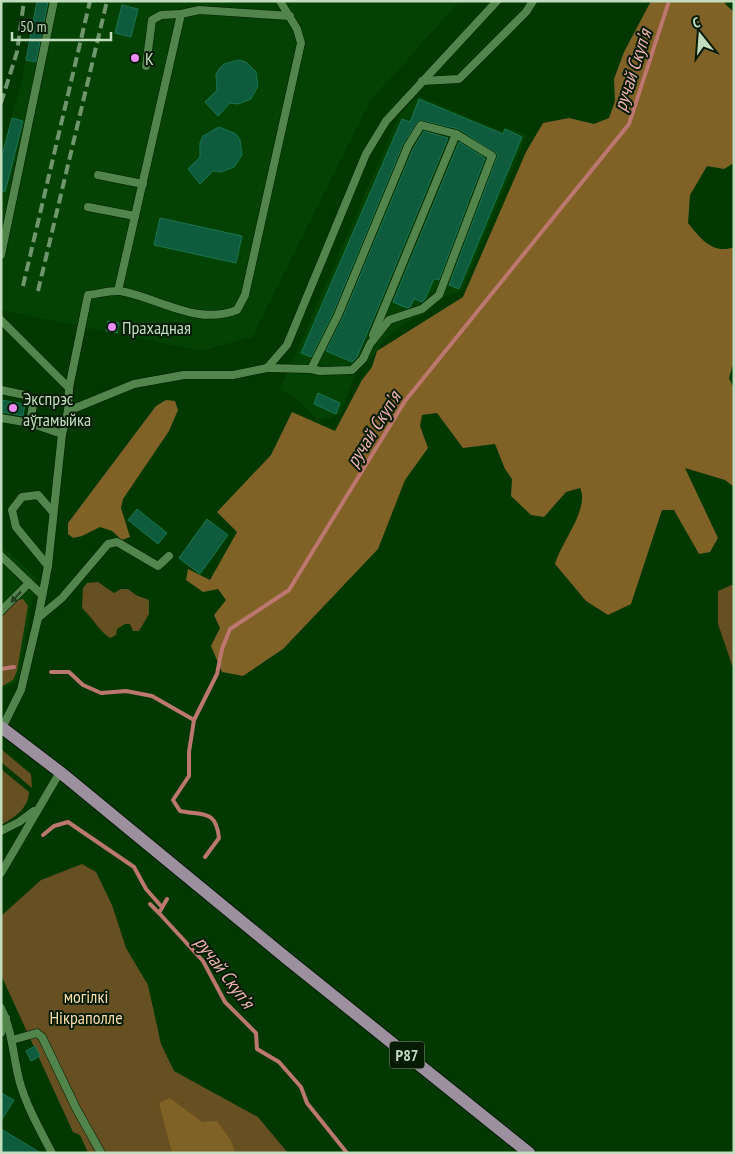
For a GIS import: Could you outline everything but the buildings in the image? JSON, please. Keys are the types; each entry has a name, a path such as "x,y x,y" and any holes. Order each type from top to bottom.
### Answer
{"main road":[{"name":"Р87","path":"2,728 60,772 285,957 529,1153"}],"lane":[{"path":"1,255 54,1"},
{"path":"2,728 21,690 38,618 48,566 62,434 68,411 69,388 88,295 118,291 200,316 224,315 237,310 245,295 301,43 290,16 280,1"},
{"path":"267,368 287,345 366,154 386,121 497,1"},
{"path":"422,81 459,79 526,12 532,1"},
{"path":"146,66 152,20 161,15 181,14 199,10 290,16"},
{"path":"118,291 181,14"},
{"path":"310,368 338,315 408,146 421,125 456,134 492,156 439,295 422,309 389,320 370,344"},
{"path":"68,411 134,384 184,375 234,376 267,368 310,368 320,371 352,370 363,359 370,344 456,134"},
{"path":"98,175 143,184"},
{"path":"88,207 135,216"},
{"path":"1,320 69,388"},
{"path":"1,390 25,395 33,406 30,423"},
{"path":"1,418 30,423 62,434"},
{"path":"48,566 16,527 12,510 22,497 38,495 53,512"},
{"path":"38,618 62,598 108,544 117,542 158,566 170,556"},
{"path":"1,556 6,563 42,595"},
{"path":"1,611 29,583"},
{"path":"1,873 37,808 60,772"},
{"path":"1,831 19,822 37,808"},
{"path":"1,1008 6,1017 12,1040 20,1083 34,1118 52,1153"},
{"path":"1,1033 6,1017"},
{"path":"12,1040 37,1033 42,1037 76,1108 101,1153"}],"shaded area":[{"path":"37,1 460,1 370,101 252,337 201,351 1,310 1,156 22,79"},
{"path":"651,1 726,1 725,4 734,12 734,163 724,169 707,166 690,195 688,223 702,239 713,247 726,249 734,247 734,361 729,378 734,389 734,487 725,480 685,468 718,538 710,552 699,554 674,510 662,510 631,604 608,615 586,601 555,564 574,526 581,506 582,496 580,488 566,492 544,517 531,515 511,496 512,479 505,469 495,444 463,448 437,413 422,415 420,426 428,448 405,480 378,549 283,649 243,676 222,672 211,646 220,628 214,615 226,600 218,589 203,592 186,580 188,569 210,580 237,532 217,512 271,455 292,412 335,431 362,380 372,367 377,351 463,297 526,152 543,123 569,118 594,124 609,118 615,101 614,79 624,52"},
{"path":"419,96 502,131 504,127 527,135 462,291 440,298 427,313 407,322 385,339 370,360 355,373 341,414 318,421 300,402 280,389 399,116"},
{"path":"166,400 175,401 178,410 169,431 123,499 121,508 130,537 122,540 112,531 100,527 82,536 73,538 68,534 68,523 156,406"},
{"path":"1,545 36,578 20,672 16,682 1,690"},
{"path":"170,1098 202,1122 217,1121 230,1139 235,1150 232,1153 172,1153 159,1103"}],"green space":[{"path":"98,582 114,593 121,589 128,589 136,595 149,600 149,614 139,631 133,631 130,624 125,624 117,629 116,635 110,638 82,608 83,588 87,583"},
{"path":"734,584 734,671 718,624 718,591"},
{"path":"23,599 28,606 17,671 13,680 1,687 1,617 17,600"},
{"path":"1,749 31,774 32,788 1,762"},
{"path":"1,769 29,792 23,808 16,816 1,825"},
{"name":"могілкі Нікраполле","path":"82,864 96,872 112,905 126,948 148,985 161,1044 174,1071 258,1117 288,1153 88,1153 80,1135 73,1132 1,975 1,916 41,880"}],"waterway":[{"name":"ручай Скупʼя","path":"205,857 219,838 215,822 202,814 180,811 173,800 189,776 189,752 194,720 217,674 222,649 230,629 289,590 405,401 629,124 669,1"},
{"path":"1,669 14,667"},
{"path":"51,672 69,672 83,685 101,693 126,691 152,696 194,720"},
{"path":"43,835 54,826 68,822 134,867 146,889 161,906"},
{"name":"ручай Скупʼя","path":"167,899 159,913 203,961 225,1002 256,1033 257,1049 279,1062 301,1087 307,1103 347,1153"},
{"path":"150,904 159,913"}],"railway":[{"path":"1,103 17,52 24,1"},
{"path":"23,286 90,1"},
{"path":"38,291 107,1"}],"place":[{"name":"К","path":"135,58"},
{"name":"Прахадная","path":"112,327"},
{"name":"Экспрэс аўтамыйка","path":"13,408"}]}
